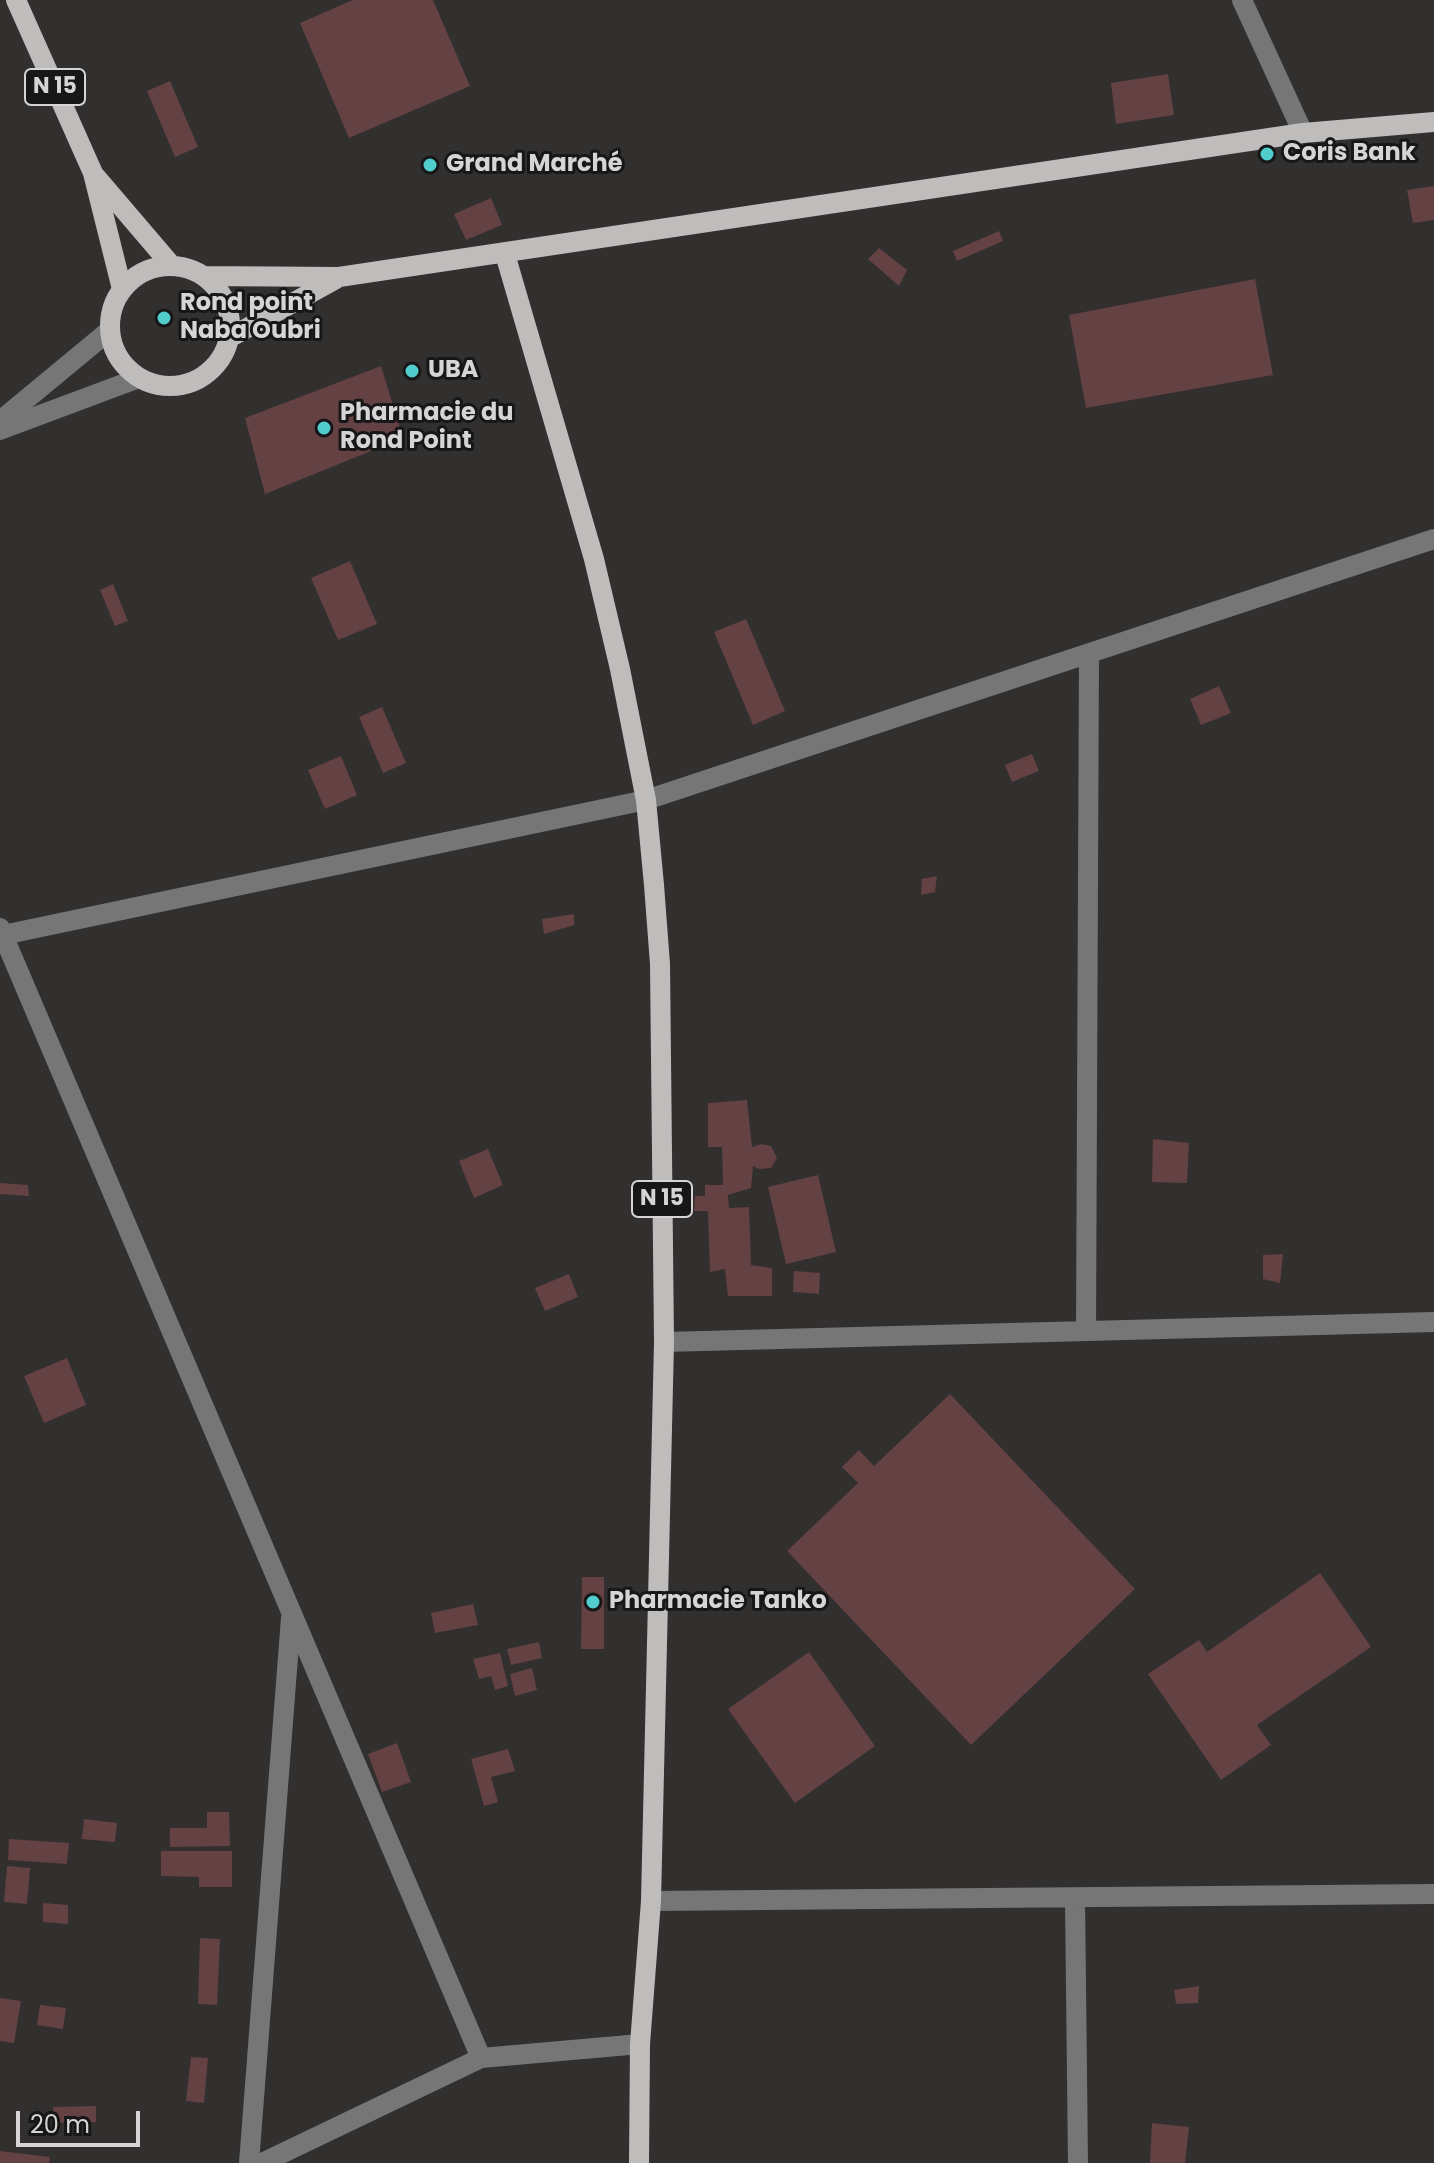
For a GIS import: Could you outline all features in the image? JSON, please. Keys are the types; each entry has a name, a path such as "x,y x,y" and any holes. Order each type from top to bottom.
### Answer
{"main road":[{"name":"N 15","path":"16,0 93,173 122,289"},
{"path":"203,276 339,277 1303,133 1434,122"},
{"name":"N 15","path":"93,173 172,266"},
{"name":"N 15","path":"505,254 594,559 620,669 646,800 660,964 664,1342 651,1901 640,2044 639,2163"},
{"path":"172,266 188,268 203,276 220,292 229,314 229,338 217,364 194,382 166,387 139,378 118,358 110,330 112,308 122,289 144,272 172,266"},
{"path":"229,338 339,277"}],"street":[{"path":"1242,0 1303,133"},
{"path":"0,421 110,330"},
{"path":"0,430 139,378"},
{"path":"481,2058 1,934 646,800 1434,539"},
{"path":"1086,1331 1089,653"},
{"path":"664,1342 1434,1322"},
{"path":"249,2163 291,1614"},
{"path":"651,1901 1434,1894"},
{"path":"1075,1898 1078,2163"},
{"path":"262,2163 481,2058 640,2044"}],"building":[{"path":"353,0 433,0 470,86 349,138 300,23"},
{"path":"1168,74 1174,115 1116,124 1111,83"},
{"path":"170,81 198,147 175,157 147,91"},
{"path":"1434,186 1434,220 1413,223 1407,190"},
{"path":"491,198 502,225 466,240 454,214"},
{"path":"999,231 1003,241 957,261 953,251"},
{"path":"879,248 907,270 899,286 868,259"},
{"path":"1255,279 1273,375 1086,408 1069,315"},
{"name":"Pharmacie du Rond Point","path":"381,366 403,438 265,494 245,418"},
{"path":"350,561 377,624 338,640 311,578"},
{"path":"113,584 128,621 115,626 100,590"},
{"path":"746,619 785,711 753,725 714,632"},
{"path":"1219,686 1231,713 1201,725 1190,699"},
{"path":"382,707 406,763 383,773 359,717"},
{"path":"1032,754 1039,771 1012,782 1005,765"},
{"path":"341,756 357,795 325,809 308,770"},
{"path":"937,876 935,892 921,895 922,879"},
{"path":"574,914 574,925 544,934 542,919"},
{"path":"747,1100 752,1147 761,1144 771,1146 777,1158 771,1168 753,1166 751,1188 728,1195 729,1208 749,1207 751,1265 772,1268 772,1296 728,1296 725,1269 710,1272 708,1211 694,1211 695,1196 705,1196 705,1185 723,1185 722,1147 708,1147 708,1103"},
{"path":"1153,1139 1189,1143 1187,1183 1152,1182"},
{"path":"488,1149 503,1185 474,1198 459,1161"},
{"path":"818,1175 836,1252 786,1264 768,1187"},
{"path":"0,1183 28,1185 29,1196 0,1194"},
{"path":"1283,1254 1280,1283 1263,1279 1263,1255"},
{"path":"794,1271 820,1273 819,1294 793,1292"},
{"path":"569,1274 578,1297 545,1311 535,1288"},
{"path":"67,1358 86,1405 44,1423 24,1376"},
{"path":"950,1394 1135,1589 971,1745 787,1551 858,1483 842,1467 859,1450 874,1466"},
{"path":"1320,1573 1371,1647 1257,1725 1271,1745 1221,1780 1148,1674 1199,1640 1207,1652"},
{"path":"582,1577 604,1577 604,1649 581,1649"},
{"path":"473,1604 478,1625 435,1633 431,1613"},
{"path":"539,1642 542,1658 511,1665 507,1649"},
{"path":"809,1652 875,1746 795,1803 728,1709"},
{"path":"500,1653 508,1686 495,1690 491,1676 479,1679 473,1659"},
{"path":"532,1668 537,1690 515,1696 510,1674"},
{"path":"397,1743 411,1782 382,1792 368,1754"},
{"path":"508,1749 515,1771 491,1777 498,1802 484,1806 471,1759"},
{"path":"207,1812 229,1812 230,1846 170,1847 170,1828 207,1828"},
{"path":"84,1819 117,1823 115,1842 82,1839"},
{"path":"9,1839 69,1843 67,1864 8,1860"},
{"path":"161,1851 232,1851 232,1887 199,1887 199,1877 161,1876"},
{"path":"7,1866 30,1868 27,1904 4,1902"},
{"path":"43,1903 68,1905 68,1924 43,1922"},
{"path":"200,1938 220,1939 217,2005 198,2004"},
{"path":"1199,1986 1198,2003 1176,2004 1174,1990"},
{"path":"0,1998 21,2001 14,2043 0,2041"},
{"path":"40,2005 66,2008 63,2029 37,2025"},
{"path":"191,2057 208,2058 204,2103 186,2101"},
{"path":"96,2106 96,2122 53,2123 53,2107"},
{"path":"1152,2123 1189,2127 1185,2163 1150,2163"},
{"path":"0,2151 50,2157 49,2163 0,2163"}],"place":[{"name":"Coris Bank","path":"1267,154"},
{"name":"Grand Marché","path":"430,165"},
{"name":"Rond point Naba Oubri","path":"164,318"},
{"name":"UBA","path":"412,371"},
{"name":"Pharmacie du Rond Point","path":"324,428"},
{"name":"Pharmacie Tanko","path":"593,1602"}]}
